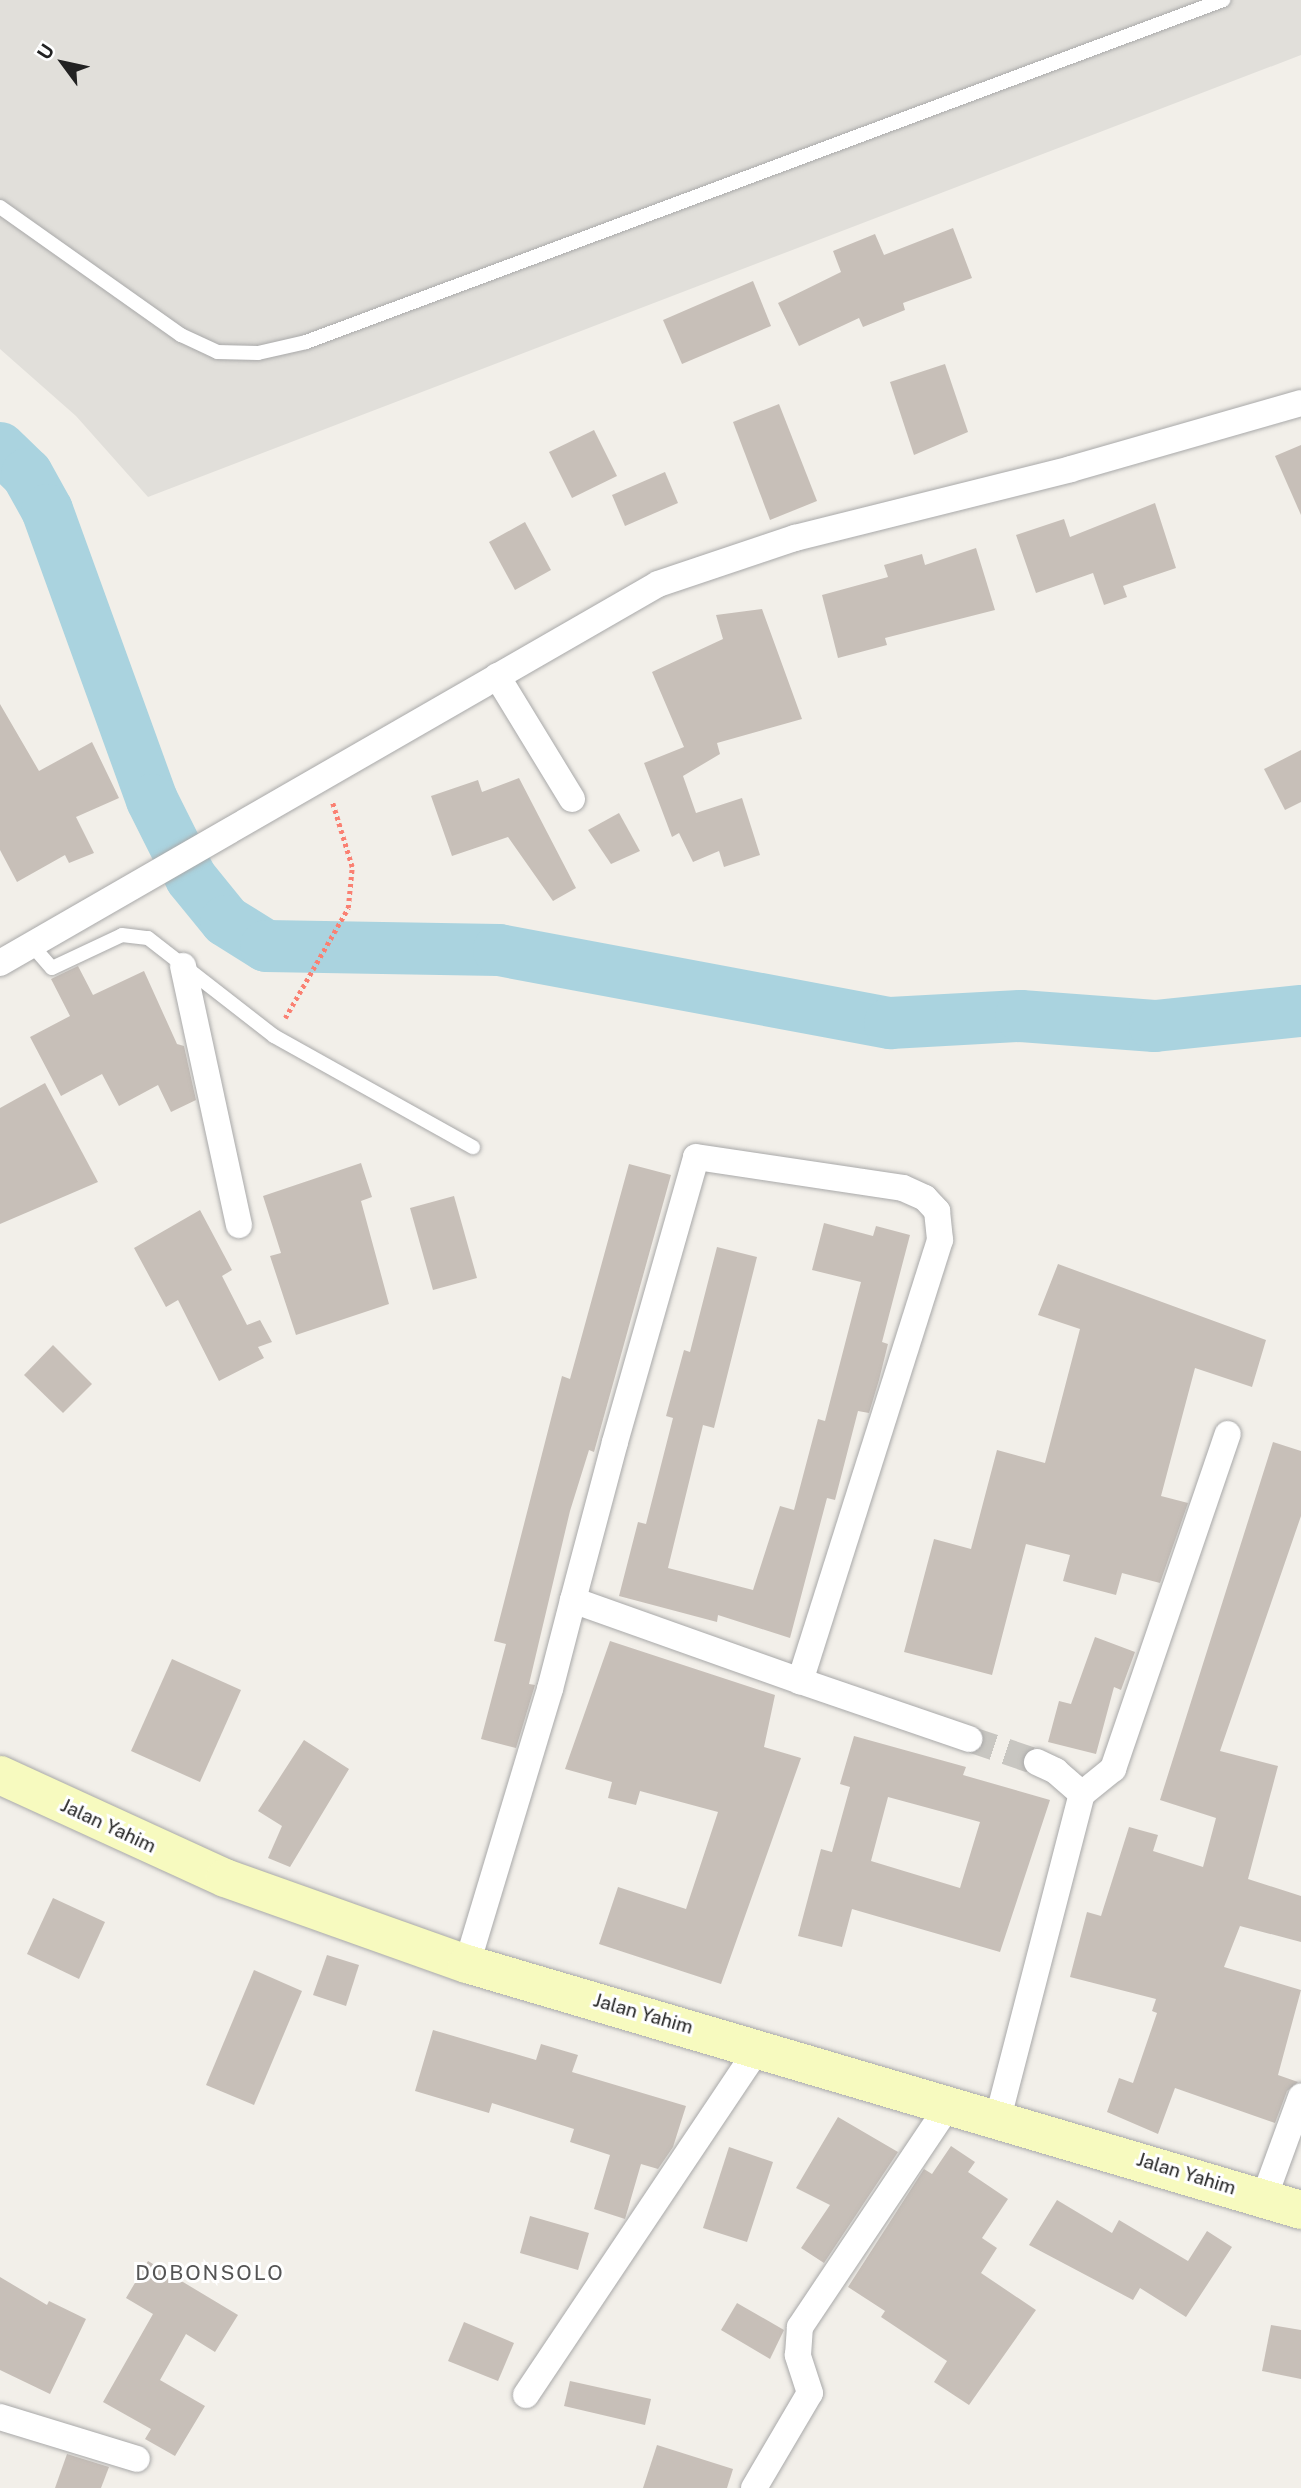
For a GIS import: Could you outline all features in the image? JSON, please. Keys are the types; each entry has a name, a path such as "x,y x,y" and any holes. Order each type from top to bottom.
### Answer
{"street":[{"path":"1,958 658,584 719,562 1301,403"},
{"path":"497,676 572,799"},
{"path":"183,966 239,1225"},
{"path":"467,1964 573,1600 696,1157 903,1188 937,1211 940,1240 800,1681"},
{"path":"999,2118 1082,1794 1112,1769 1228,1434"},
{"path":"573,1600 970,1739"},
{"path":"1037,1762 1056,1771 1082,1794"},
{"name":"Jalan Yahim","path":"0,1775 225,1878 467,1964 759,2047 1301,2210"},
{"path":"526,2396 759,2047"},
{"path":"1264,2198 1301,2097"},
{"path":"754,2488 810,2393 798,2355 800,2327 948,2106"},
{"path":"0,2417 137,2459"}],"lane":[{"path":"0,207 181,335 217,352 258,353 306,342 1223,0"},
{"path":"30,943 52,968 134,933 183,966 274,1036 473,1147"}],"path":[{"path":"290,1010 348,908 352,867 323,774"}],"shaded area":[{"path":"0,0 1301,0 1301,55 148,497 76,416 0,349"}],"building":[{"path":"953,228 972,278 903,303 905,310 863,327 859,318 799,346 778,303 841,272 833,251 875,234 884,255"},
{"path":"753,281 771,326 682,364 663,320"},
{"path":"945,364 968,432 914,455 890,382"},
{"path":"779,404 817,501 770,520 733,422"},
{"path":"594,430 617,476 572,498 549,452"},
{"path":"1301,445 1301,515 1275,456"},
{"path":"665,472 678,503 625,526 612,495"},
{"path":"1155,503 1176,568 1123,586 1127,597 1104,605 1093,573 1036,593 1016,535 1064,519 1070,537"},
{"path":"525,522 551,570 515,590 489,542"},
{"path":"976,548 995,610 885,638 887,645 838,658 822,595 888,577 884,565 922,554 925,565"},
{"path":"762,609 802,719 717,743 720,754 683,776 696,813 742,798 760,855 724,867 719,851 693,862 679,833 672,837 644,763 684,747 652,672 723,639 716,615"},
{"path":"0,704 39,771 92,742 119,798 76,817 94,853 69,863 65,855 17,882 0,850"},
{"path":"1301,750 1301,802 1285,810 1264,769"},
{"path":"519,778 576,888 553,901 508,837 452,856 431,796 478,780 482,792"},
{"path":"619,813 640,851 611,864 588,830"},
{"path":"78,966 93,995 144,971 177,1044 184,1046 196,1100 171,1112 158,1085 119,1106 102,1074 61,1096 30,1037 70,1016 51,979"},
{"path":"45,1083 98,1182 0,1224 0,1108"},
{"path":"361,1163 372,1197 361,1201 389,1304 296,1335 270,1256 281,1253 263,1196"},
{"path":"629,1164 671,1175 594,1452 589,1450 570,1511 529,1684 535,1685 516,1748 481,1739 506,1644 494,1641 562,1376 570,1379"},
{"path":"454,1196 477,1278 433,1290 410,1208"},
{"path":"200,1210 232,1270 222,1276 247,1325 260,1320 272,1342 258,1347 264,1358 219,1381 178,1300 166,1307 134,1248"},
{"path":"824,1223 873,1236 876,1226 910,1235 882,1342 888,1344 879,1380 869,1413 858,1411 835,1500 827,1498 790,1638 718,1615 717,1622 619,1596 638,1522 646,1524 673,1418 666,1416 684,1350 690,1352 717,1247 757,1257 714,1428 703,1425 668,1568 753,1590 780,1506 794,1510 818,1419 825,1421 861,1282 812,1270"},
{"path":"1058,1264 1266,1340 1252,1387 1195,1368 1161,1496 1188,1503 1160,1583 1122,1573 1116,1595 1063,1581 1070,1555 1026,1544 992,1675 904,1652 934,1539 971,1549 997,1450 1045,1463 1080,1329 1038,1315"},
{"path":"53,1345 92,1384 63,1413 24,1375"},
{"path":"1273,1442 1301,1451 1301,1516 1220,1751 1278,1766 1248,1879 1301,1896 1301,1942 1240,1926 1224,1967 1301,1990 1278,2075 1298,2082 1287,2091 1275,2123 1175,2088 1158,2134 1107,2112 1119,2078 1133,2083 1157,2013 1152,2011 1156,1999 1070,1977 1087,1912 1101,1916 1129,1827 1158,1835 1153,1851 1203,1867 1216,1818 1160,1800"},
{"path":"1095,1637 1135,1652 1121,1690 1114,1687 1096,1754 1048,1742 1059,1701 1071,1704"},
{"path":"610,1641 775,1695 764,1747 801,1758 721,1984 599,1944 618,1887 686,1909 718,1812 640,1791 636,1805 608,1798 612,1782 565,1769"},
{"path":"172,1659 241,1690 200,1782 131,1751"},
{"path":"854,1736 966,1767 963,1775 1050,1800 1000,1952 852,1909 842,1947 798,1936 821,1849 832,1852 850,1787 840,1784","holes":["888,1797 980,1822 960,1888 871,1861"]},
{"path":"304,1740 349,1769 290,1867 268,1858 282,1826 258,1811"},
{"path":"53,1898 105,1922 79,1979 27,1954"},
{"path":"327,1955 359,1965 346,2006 313,1995"},
{"path":"254,1970 302,1991 254,2105 206,2085"},
{"path":"433,2030 536,2060 541,2044 578,2055 572,2072 686,2106 673,2147 658,2169 641,2164 625,2219 594,2209 610,2155 570,2142 574,2129 492,2103 489,2113 415,2091"},
{"path":"838,2117 898,2152 824,2263 801,2248 830,2205 796,2188"},
{"path":"951,2146 975,2162 968,2172 1008,2199 982,2238 997,2248 981,2273 1036,2310 969,2405 934,2382 947,2361 881,2317 885,2311 848,2287 924,2169 932,2174"},
{"path":"729,2147 773,2162 747,2242 703,2228"},
{"path":"1057,2200 1112,2233 1119,2220 1188,2261 1207,2231 1232,2247 1186,2317 1140,2288 1133,2300 1029,2245"},
{"path":"530,2216 589,2233 578,2270 520,2253"},
{"path":"148,2261 238,2315 215,2352 186,2334 160,2380 205,2406 175,2456 145,2439 151,2429 103,2402 153,2314 126,2298"},
{"path":"0,2277 47,2305 49,2301 86,2319 50,2394 0,2370"},
{"path":"737,2303 784,2330 770,2359 721,2330"},
{"path":"464,2322 514,2343 498,2381 448,2361"},
{"path":"1271,2325 1301,2330 1301,2379 1262,2371"},
{"path":"570,2381 651,2399 645,2425 564,2406"},
{"path":"657,2445 733,2469 727,2488 643,2488"},
{"path":"67,2454 109,2467 101,2488 55,2488"}],"waterway":[{"path":"0,448 27,474 47,510 152,800 191,878 226,921 266,946 499,950 890,1023 1021,1016 1155,1026 1301,1011"}],"tunnel":[{"path":"969,1739 1037,1762"}],"district":[{"name":"DOBONSOLO","path":"210,2273"}]}
